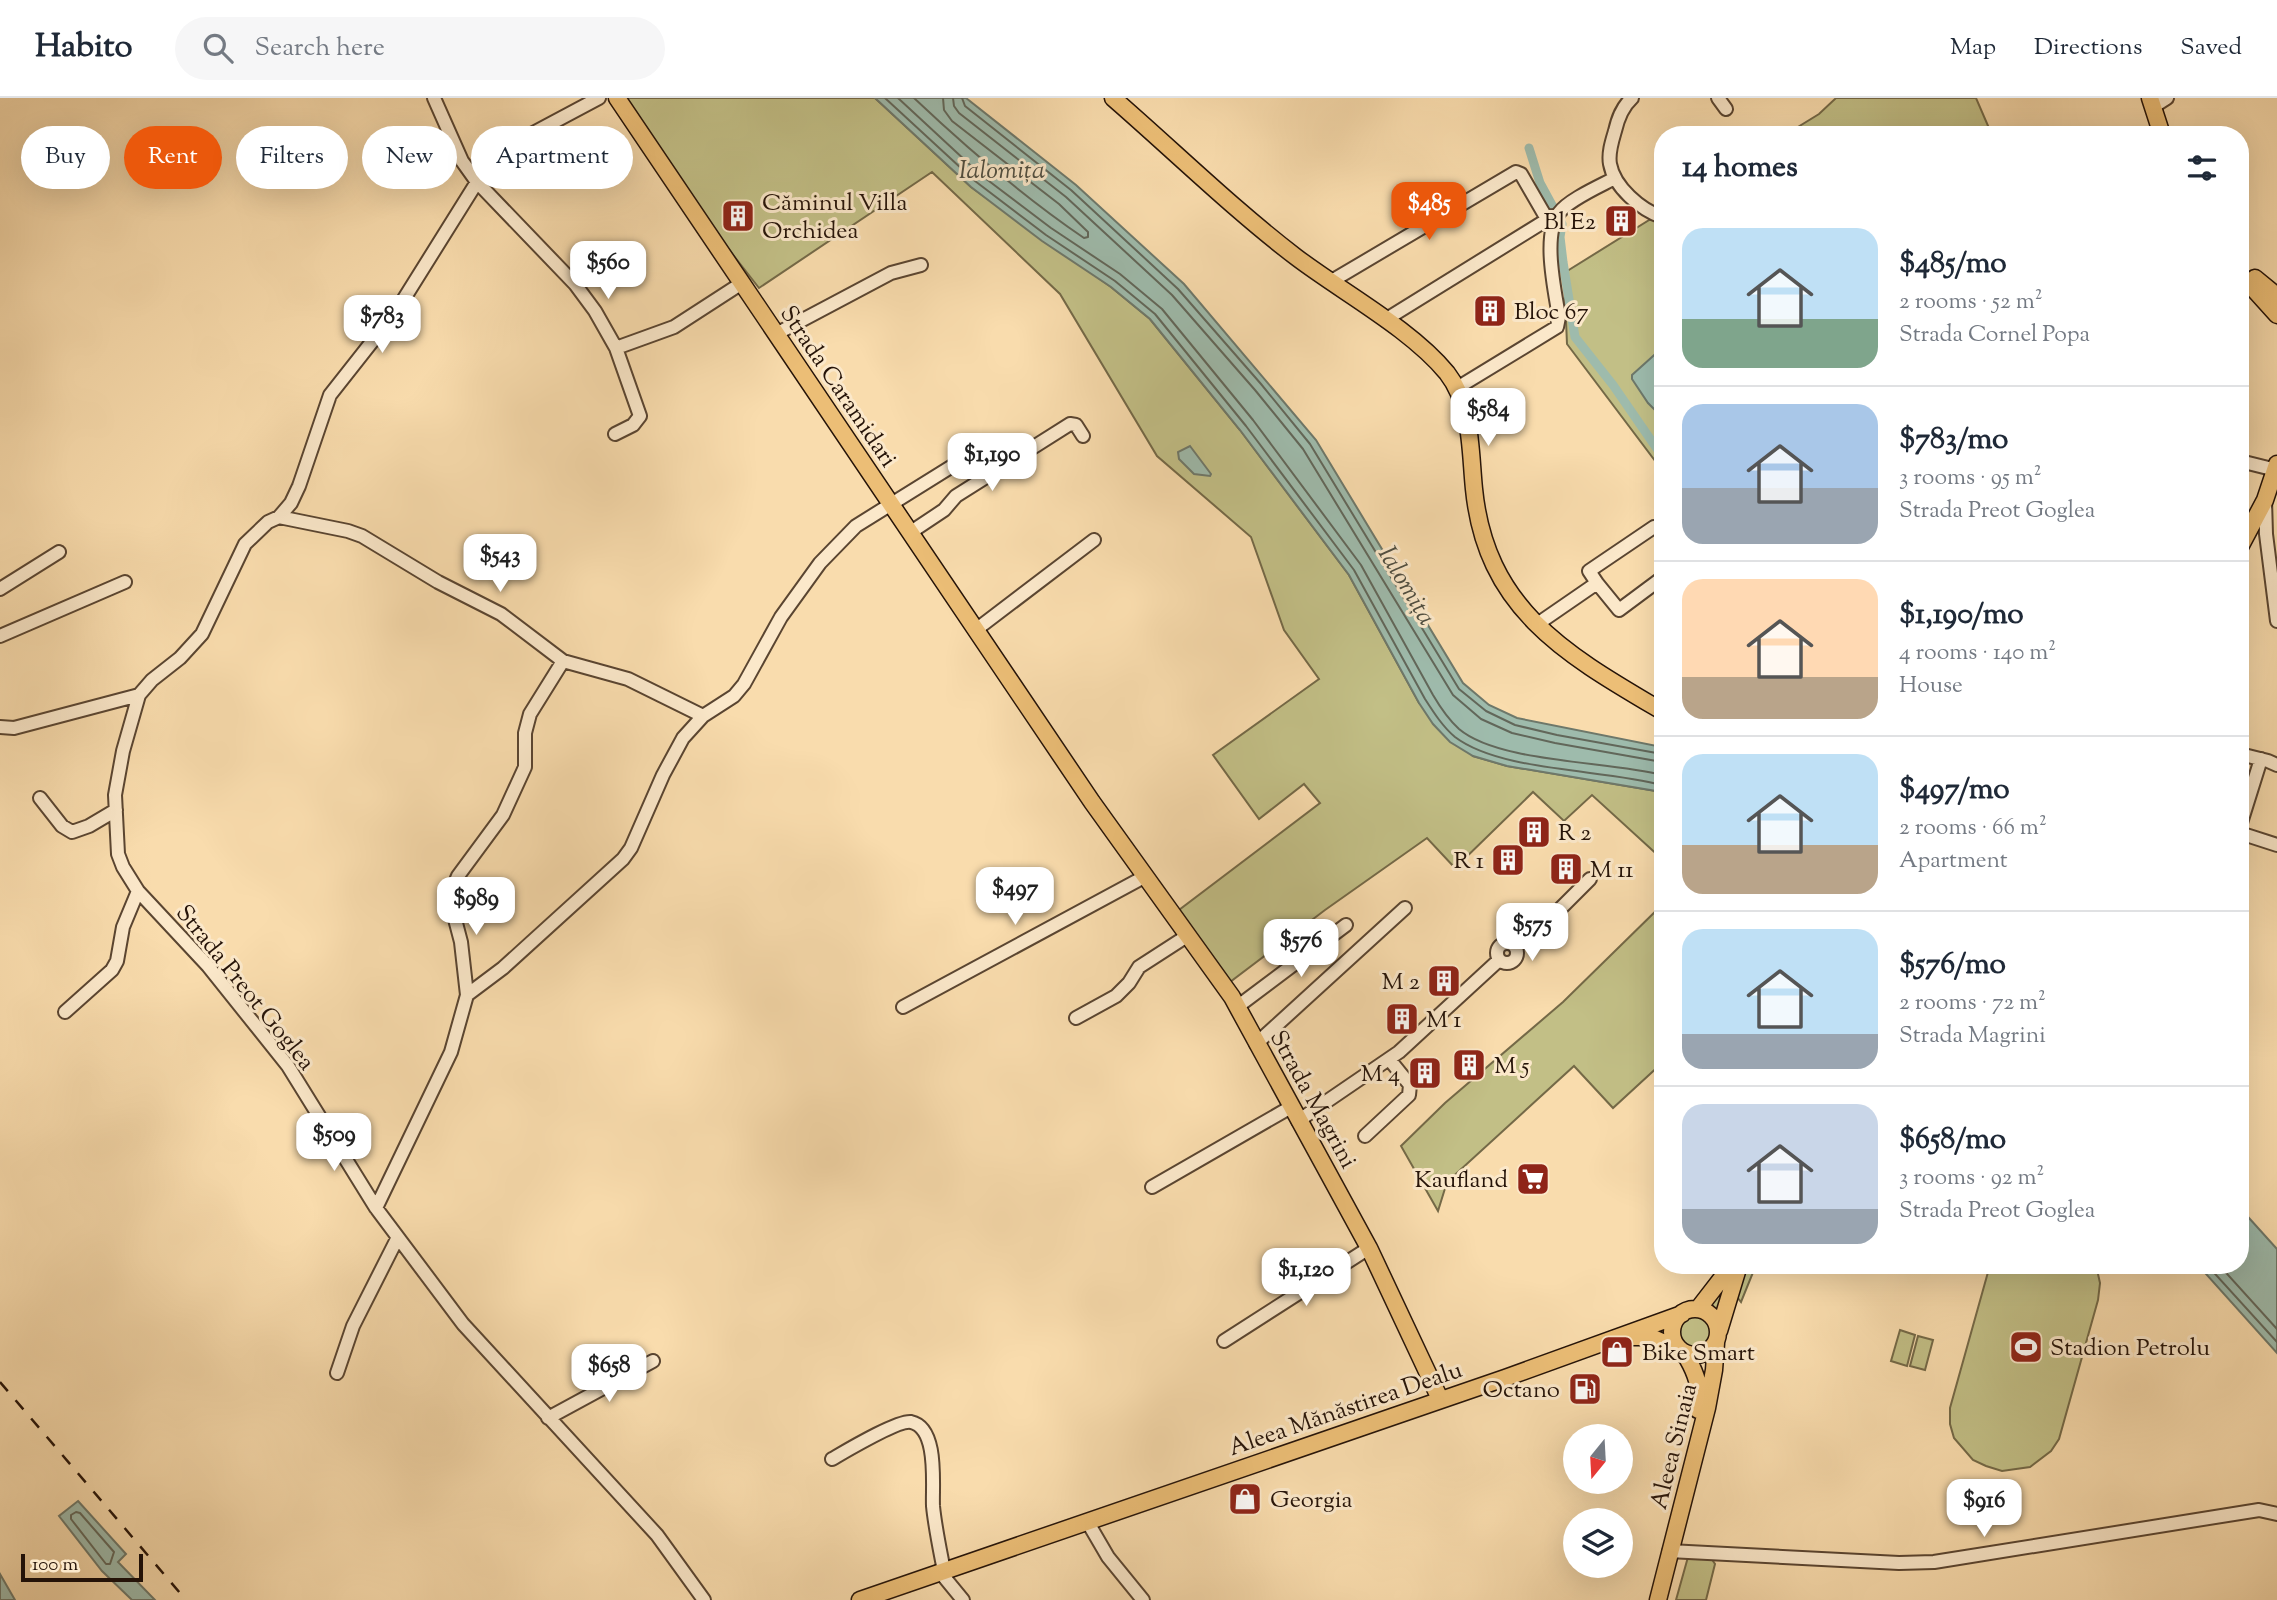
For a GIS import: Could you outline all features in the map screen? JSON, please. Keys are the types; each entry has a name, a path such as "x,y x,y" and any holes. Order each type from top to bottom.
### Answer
{"main road":[{"name":"Strada Caramidari","path":"617,98 1118,839"},
{"path":"1113,98 1263,231 1432,357 1457,388 1466,414 1476,508 1482,540 1491,564 1536,625 1574,657 1654,706"},
{"path":"2158,101 2161,126"},
{"path":"2158,101 2166,126"},
{"path":"2249,272 2277,296"},
{"path":"2249,284 2277,315"},
{"path":"2249,531 2261,510 2276,467"},
{"path":"2249,536 2257,530 2266,534"},
{"name":"Strada Magrini","path":"1118,839 1220,979 1237,1007 1369,1248 1440,1399"},
{"path":"1682,1314 1698,1309 1725,1274"},
{"path":"1717,1338 1736,1274"},
{"path":"1698,1309 1711,1315 1718,1327 1717,1338"},
{"name":"Aleea Mănăstirea Dealu","path":"860,1600 1682,1314"},
{"name":"Aleea Sinaia","path":"1650,1600 1700,1396 1693,1368 1673,1338 1674,1324 1682,1314"},
{"name":"Aleea Mănăstirea Dealu","path":"1617,1338 1651,1338 1682,1351"},
{"name":"Aleea Sinaia","path":"1682,1351 1691,1355 1706,1353 1717,1338"},
{"name":"Aleea Sinaia","path":"1658,1600 1705,1416 1717,1338"}],"street":[{"path":"434,98 462,161 471,174"},
{"name":"Strada Preot Goglea","path":"546,126 599,98"},
{"path":"1632,98 1622,109 1612,141 1610,165 1615,178 1643,207 1654,213"},
{"path":"1330,282 1516,172 1521,174 1547,219"},
{"path":"1385,320 1615,178"},
{"name":"Strada Preot Goglea","path":"473,189 397,310 330,395 291,503 279,517 268,522 245,544 202,634 180,659 152,680 139,695 122,751 115,795 118,854 138,891 208,967 288,1066 397,1239 463,1324 657,1535 704,1600"},
{"path":"484,189 575,284 595,311 616,348 640,416 633,425 615,434"},
{"path":"1457,388 1557,327 1559,317 1551,249 1552,233 1559,212"},
{"path":"776,334 891,273 920,265"},
{"path":"616,348 674,327 742,283"},
{"path":"911,532 944,510 956,496 1070,424 1076,425 1083,436"},
{"path":"467,996 503,968 623,859 631,848 663,775 683,738 703,716 734,696 744,684 781,617 834,547 856,526 962,460"},
{"path":"2249,462 2276,467"},
{"path":"2261,510 2277,621"},
{"path":"279,517 362,536 438,582 501,614 563,661 628,679 703,716"},
{"path":"1654,527 1589,571 1619,610 1654,584"},
{"path":"977,629 1094,540"},
{"path":"0,589 59,552"},
{"path":"0,636 125,582"},
{"path":"1536,625 1597,583"},
{"path":"376,1208 451,1052 467,996 461,942 452,904 453,890 458,876 503,815 525,768 525,733 530,714 563,661"},
{"name":"Strada Preot Goglea","path":"0,727 14,728 139,695"},
{"path":"2249,756 2277,765"},
{"path":"2249,797 2261,759"},
{"path":"40,798 62,826 72,832 89,826 116,810"},
{"path":"2249,836 2277,845"},
{"path":"903,1007 1144,877"},
{"path":"1152,1187 1294,1114 1389,1059 1417,1037 1499,960 1499,946 1506,943 1515,946 1546,918 1552,917 1590,879"},
{"path":"65,1012 112,971 117,961 123,927 138,891"},
{"path":"1256,1044 1405,908"},
{"path":"1237,1007 1346,925"},
{"path":"1076,1018 1116,996 1129,983 1139,967 1187,936"},
{"path":"1365,1136 1409,1096 1410,1085 1389,1059"},
{"path":"337,1373 353,1326 397,1239"},
{"path":"1224,1341 1369,1248"},
{"path":"548,1418 653,1360"},
{"path":"832,1459 899,1424 912,1422 918,1425 930,1446 935,1483 933,1506 942,1572 963,1600"},
{"path":"1669,1551 1848,1561 1934,1562 2259,1510 2277,1514"},
{"path":"1087,1521 1108,1557 1143,1600"}],"shaded area":[{"path":"610,98 875,98 971,187 1111,287 1150,319 1240,430 1349,575 1419,703 1473,756 1507,766 1654,791 1654,852 1592,795 1564,821 1533,792 1455,868 1427,838 1230,982 1179,910 1320,803 1304,784 1259,819 1213,755 1319,679 1284,630 1251,537 1157,456 1060,294 932,172 759,288"},
{"path":"1836,98 1976,98 1988,126 1800,126 1819,114"},
{"path":"1654,217 1654,459 1567,344 1564,273"},
{"path":"1654,913 1654,1070 1613,1108 1574,1066 1447,1182 1438,1211 1401,1146 1445,1103 1563,1002"},
{"path":"1720,1274 1752,1274 1741,1302 1729,1287 1719,1313 1710,1305 1725,1281"},
{"name":"Stadion Petrolu","path":"1987,1274 2098,1274 2098,1300 2059,1439 2051,1451 2030,1467 2002,1471 1986,1466 1973,1460 1954,1438 1950,1424 1950,1408"},
{"path":"1695,1315 1707,1320 1712,1332 1707,1344 1695,1349 1683,1344 1678,1332 1683,1320"},
{"path":"1900,1330 1915,1335 1907,1366 1891,1361"},
{"path":"1918,1336 1933,1340 1925,1370 1910,1366"},
{"path":"1688,1557 1711,1558 1715,1564 1706,1600 1676,1600"}],"water":[{"name":"Ialomița","path":"875,98 966,98 1076,185 1184,284 1316,440 1463,683 1489,705 1517,718 1654,745 1654,791 1507,766 1473,756 1450,742 1433,724 1419,703 1349,575 1240,430 1150,319 1111,287 1042,241 971,187"},
{"path":"1654,355 1654,409 1632,379 1632,375"},
{"path":"1190,446 1210,476 1194,474 1179,459 1178,452"},
{"path":"2249,1218 2277,1249 2277,1353 2206,1274 2249,1274"},
{"path":"78,1501 126,1554 118,1562 155,1600 132,1600 102,1571 59,1516"},
{"path":"0,1574 15,1600 0,1600"}],"waterway":[{"path":"1529,148 1540,183 1553,207"},
{"path":"1560,220 1563,262 1575,337 1613,385 1654,444"}],"railway":[{"path":"0,1382 186,1600"}],"place":[{"name":"Căminul Villa Orchidea","path":"738,216"},
{"name":"Bl E2","path":"1621,221"},
{"name":"Bloc 67","path":"1490,311"},
{"name":"R 2","path":"1534,832"},
{"name":"R 1","path":"1508,860"},
{"name":"M 11","path":"1566,869"},
{"name":"M 2","path":"1444,981"},
{"name":"M 1","path":"1402,1019"},
{"name":"M 5","path":"1469,1065"},
{"name":"M 4","path":"1425,1073"},
{"name":"Kaufland","path":"1533,1179"},
{"name":"Stadion Petrolu","path":"2026,1347"},
{"name":"Bike Smart","path":"1617,1352"},
{"name":"Octano","path":"1585,1389"},
{"name":"Georgia","path":"1245,1499"}]}
